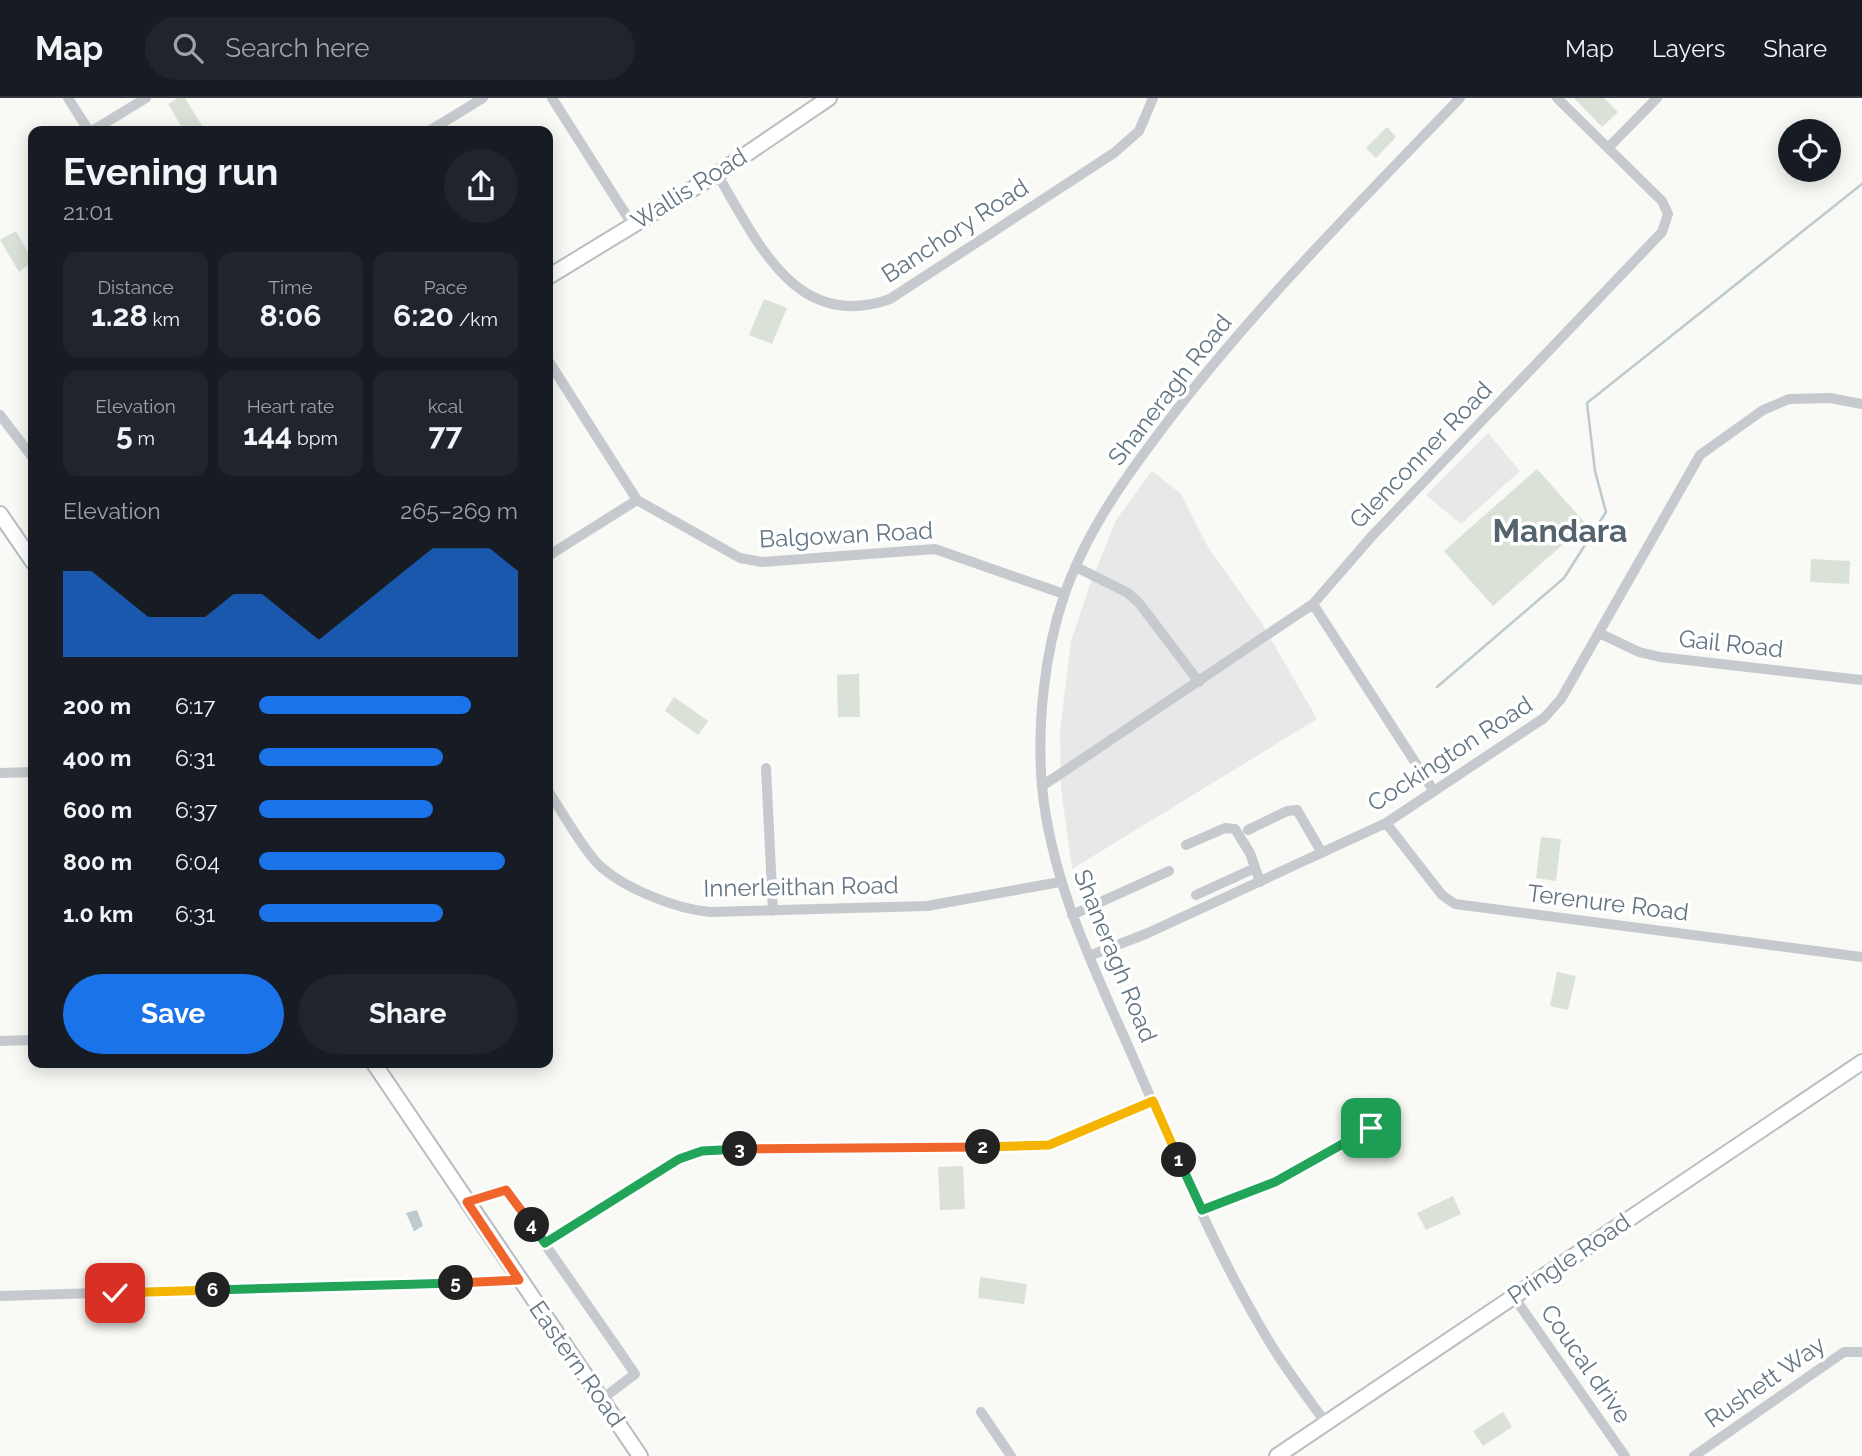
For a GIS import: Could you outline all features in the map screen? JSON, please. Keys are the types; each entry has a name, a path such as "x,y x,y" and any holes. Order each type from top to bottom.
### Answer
{"street":[{"path":"68,98 87,126"},
{"path":"98,126 146,98"},
{"path":"437,126 483,98"},
{"path":"552,98 632,224"},
{"name":"Wallis Road","path":"553,274 717,174 829,98"},
{"name":"Banchory Road","path":"717,174 770,260 791,285 819,300 835,304 875,305 890,299 1114,153 1139,131 1153,98"},
{"name":"Shaneragh Road","path":"1326,1423 1270,1342 1202,1210 1072,915 1060,882 1042,786 1044,698 1064,594 1100,518 1133,467 1201,379 1278,288 1460,98"},
{"name":"Glenconner Road","path":"1042,786 1313,604 1372,536 1662,232 1668,214 1662,201 1557,98"},
{"path":"1608,148 1657,98"},
{"name":"Balgowan Road","path":"553,368 637,500 751,561 935,549 1064,594"},
{"name":"Cockington Road","path":"1088,956 1260,882 1386,823 1433,790 1501,749 1553,711 1690,469 1713,443 1763,410 1789,399 1830,398 1862,404"},
{"path":"0,415 28,451"},
{"path":"553,553 637,500"},
{"path":"2,521 28,555"},
{"path":"1076,567 1128,593 1139,603 1199,682"},
{"path":"1313,604 1433,790"},
{"name":"Gail Road","path":"1599,633 1639,652 1660,657 1862,680"},
{"path":"766,768 773,911"},
{"path":"0,773 28,772"},
{"name":"Innerleithan Road","path":"553,798 596,862 607,872 687,910 773,911 927,906 1060,882"},
{"path":"1248,830 1287,811 1297,810 1322,853"},
{"name":"Terenure Road","path":"1386,823 1443,895 1455,904 1862,957"},
{"path":"1186,845 1225,828 1235,829 1260,882"},
{"path":"1196,895 1255,868"},
{"path":"1072,915 1169,872"},
{"path":"0,1041 28,1040"},
{"name":"Pringle Road","path":"1277,1456 1862,1062"},
{"name":"Eastern Road","path":"377,1068 640,1456"},
{"path":"545,1243 679,1159 702,1151 1049,1145 1153,1101"},
{"path":"1202,1210 1275,1182 1371,1128"},
{"path":"467,1202 495,1191 508,1191 635,1374 602,1399"},
{"path":"0,1296 519,1280"},
{"name":"Coucal drive","path":"1514,1297 1625,1456"},
{"name":"Rushett Way","path":"1695,1456 1844,1352 1862,1352"},
{"path":"981,1412 1011,1456"}],"shaded area":[{"path":"178,98 185,98 202,126 181,126 168,104"},
{"path":"1574,98 1604,98 1618,112 1602,127"},
{"path":"1387,127 1396,137 1376,158 1366,148"},
{"path":"16,231 28,252 28,265 19,272 0,240"},
{"path":"764,299 787,308 772,344 749,335"},
{"path":"1488,433 1520,471 1461,524 1426,495"},
{"path":"1537,469 1586,524 1493,606 1444,551"},
{"path":"1152,471 1181,494 1208,547 1261,622 1317,719 1072,869 1061,788 1060,731 1071,641 1116,520"},
{"path":"1811,559 1850,561 1849,584 1810,582"},
{"path":"859,674 860,717 838,717 837,675"},
{"path":"674,697 708,721 698,735 665,711"},
{"path":"1541,837 1561,839 1556,881 1536,878"},
{"path":"1557,972 1576,976 1568,1010 1550,1006"},
{"path":"963,1166 965,1209 940,1210 938,1167"},
{"path":"1453,1196 1461,1214 1426,1230 1417,1213"},
{"path":"980,1277 1027,1284 1024,1304 978,1298"},
{"path":"1503,1412 1512,1427 1483,1446 1473,1431"}],"water":[{"path":"417,1210 423,1226 414,1231 406,1213"}],"waterway":[{"path":"1437,687 1564,578 1606,512 1595,471 1587,403 1862,184"}],"district":[{"name":"Mandara","path":"1560,531"}],"route":[{"path":"115,1293 519,1280 467,1202 495,1191 508,1191 545,1243 679,1159 716,1149 1031,1147 1062,1141 1153,1101 1202,1210 1275,1182 1371,1128"}]}
